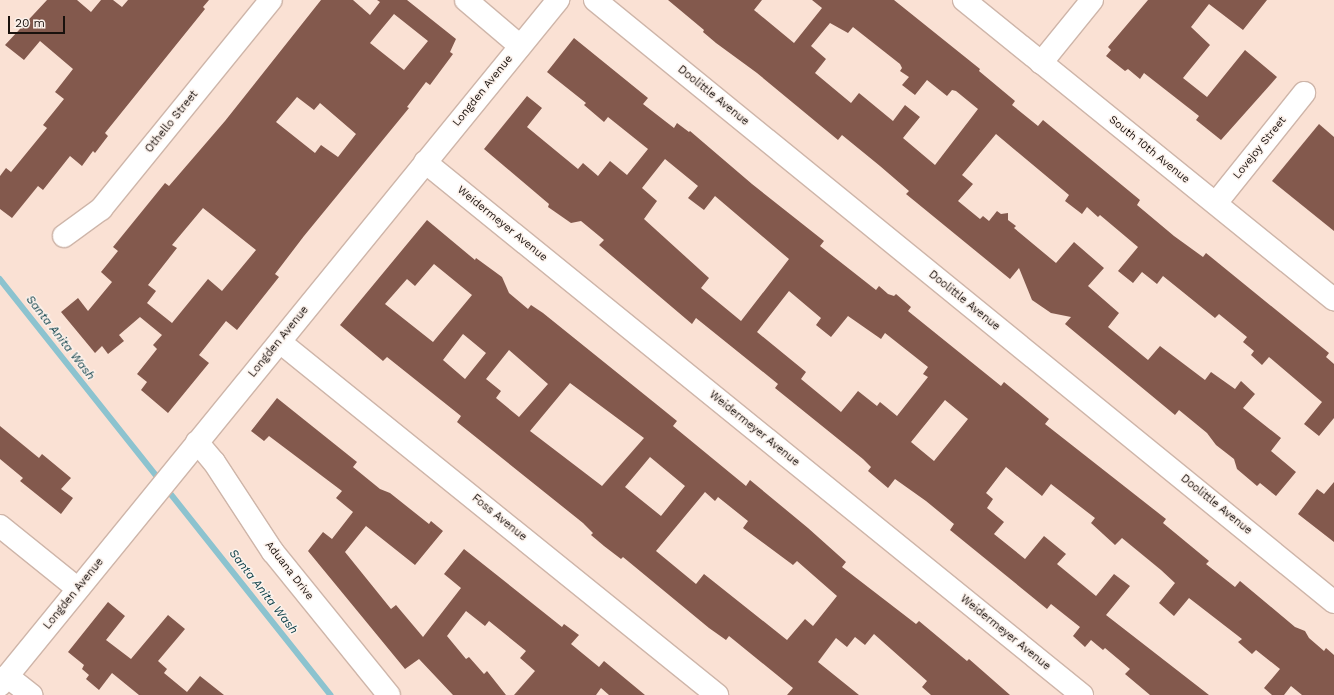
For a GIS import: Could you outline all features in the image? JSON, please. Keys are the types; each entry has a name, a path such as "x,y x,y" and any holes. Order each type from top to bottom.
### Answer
{"street":[{"name":"Othello Street","path":"64,236 102,209 270,0"},
{"path":"466,0 520,46"},
{"name":"Longden Avenue","path":"4,680 558,0"},
{"name":"Doolittle Avenue","path":"595,0 1334,602"},
{"name":"South 10th Avenue","path":"964,0 1334,300"},
{"path":"1041,63 1092,0"},
{"name":"Lovejoy Street","path":"1216,203 1304,93"},
{"name":"Weidermeyer Avenue","path":"426,162 1082,695"},
{"name":"Foss Avenue","path":"280,342 717,695"},
{"name":"Aduana Drive","path":"197,442 214,462 272,552 389,695"},
{"path":"0,526 78,589"},
{"path":"4,680 31,695"}],"building":[{"path":"47,0 77,0 91,12 101,0 113,0 122,7 128,0 209,0 203,7 205,9 105,133 108,136 95,153 93,151 82,166 70,156 43,190 38,186 12,218 0,209 0,176 6,168 11,172 47,128 43,125 64,99 55,92 73,69 40,41 24,60 5,45"},
{"path":"321,0 353,0 370,15 380,2 377,0 407,0 456,39 450,52 453,54 430,85 426,82 407,107 409,108 304,236 275,274 279,277 237,330 226,321 199,355 209,363 168,413 141,390 147,382 137,374 157,349 153,345 162,335 140,317 119,335 124,341 108,354 102,346 95,353 61,312 78,298 88,311 112,282 101,272 118,251 113,247 165,183 169,186 225,121","holes":["394,14 428,41 404,70 370,43","297,97 314,110 320,103 356,134 338,157 321,145 315,153 276,122","203,208 256,250 222,291 208,279 172,323 147,303 156,291 148,285 177,248 172,245"]},
{"path":"668,0 762,0 754,10 794,43 822,8 812,0 894,0 980,69 979,71 1015,101 1012,105 1038,126 1043,120 1140,200 1137,205 1174,236 1203,257 1206,253 1329,353 1326,357 1334,364 1334,418 1319,436 1304,424 1322,402 1269,357 1262,365 1251,355 1254,351 1243,342 1247,337 1219,314 1215,318 1163,276 1157,284 1142,272 1133,283 1118,271 1138,247 1100,215 1098,217 1087,207 1082,214 1065,201 1069,195 996,134 962,175 973,184 958,201 980,219 983,216 989,221 997,211 1001,214 1008,213 1008,220 1016,226 1014,228 1056,263 1074,242 1104,268 1088,286 1119,313 1108,327 1148,360 1160,346 1205,380 1211,372 1235,389 1241,381 1255,394 1243,408 1281,438 1271,451 1296,472 1276,496 1260,483 1257,486 1237,469 1234,459 1216,445 1207,433 1179,410 1175,415 1065,324 1071,317 1051,313 1032,300 1019,268 1010,279 906,194 909,191 842,135 838,140 757,73 716,43 703,32 704,30","holes":["830,23 848,33 853,27 900,64 902,68 900,71 909,77 902,85 915,95 927,80 947,96 952,90 956,91 978,109 935,165 903,138 920,117 905,105 893,121 859,93 851,103 815,73 826,59 811,46"]},
{"path":"1148,0 1267,0 1243,30 1209,4 1191,27 1210,45 1183,78 1207,97 1245,50 1277,77 1221,140 1196,120 1199,116 1144,73 1140,79 1128,69 1125,71 1106,56 1111,50 1108,47"},
{"path":"574,38 648,98 643,104 674,128 677,123 689,132 690,131 752,184 824,241 820,246 876,290 879,286 888,294 894,296 896,294 911,307 908,311 1001,386 1004,382 1049,419 1045,424 1166,519 1163,523 1209,561 1206,564 1235,587 1240,581 1295,627 1305,631 1309,638 1324,651 1326,648 1334,655 1334,695 1302,695 1291,686 1284,695 1272,695 1264,688 1280,669 1256,650 1252,654 1238,642 1242,639 1189,598 1174,616 1159,603 1175,583 1161,570 1122,538 1115,545 1091,523 1095,518 1051,484 1042,496 1006,467 986,493 993,499 987,508 1004,522 994,534 1025,559 1044,536 1066,554 1057,564 1096,596 1114,574 1130,586 1106,615 1209,695 1150,695 1125,674 1130,669 1105,648 1103,650 1091,640 1085,647 1073,636 1080,627 1051,604 1047,609 950,530 954,524 926,501 895,479 888,488 868,471 871,467 863,459 775,388 778,384 696,318 692,324 599,245 604,240 581,221 571,223 548,207 549,204 484,149 527,96 542,108 527,127 578,169 583,163 598,176 610,161 627,175 648,149 608,117 604,122 584,105 586,103 547,72","holes":["665,159 698,186 688,198 704,210 715,196 789,259 741,321 701,288 709,278 644,219 657,201 642,188","789,291 821,318 816,325 831,337 848,316 881,339 885,333 928,367 923,374 928,377 897,416 880,402 877,406 858,391 841,412 801,379 806,372 757,332","945,400 968,419 934,461 911,442"]},
{"path":"1319,124 1334,137 1334,231 1272,181"},
{"path":"427,220 475,260 476,258 502,277 509,293 528,309 531,305 543,313 677,421 673,426 746,486 750,480 808,528 846,562 842,567 916,624 919,621 967,661 969,659 1010,695 931,695 922,687 927,681 874,634 865,645 855,637 847,647 836,638 818,662 859,695 787,695 793,688 729,636 726,640 709,628 623,557 621,559 604,546 591,535 593,533 583,523 457,422 461,416 387,357 383,361 340,325","holes":["434,264 472,295 433,342 385,304 407,279 415,286","463,334 486,353 465,379 443,360","509,350 548,384 519,417 496,398 501,391 486,379","570,383 644,438 602,486 530,431","650,457 685,486 661,516 625,487","705,492 715,501 718,497 748,521 743,528 793,565 797,561 837,596 813,626 805,619 787,640 704,574 696,584 656,551"]},
{"path":"277,398 357,462 353,467 380,489 390,493 429,524 431,521 443,531 415,565 366,526 345,552 391,609 396,605 423,637 461,588 444,574 464,549 562,627 564,624 579,635 571,644 599,667 604,661 645,695 609,695 601,688 596,695 514,695 535,671 520,658 526,651 489,621 485,626 466,611 447,636 466,659 469,657 484,674 487,671 506,695 453,695 419,659 405,669 308,551 323,532 332,539 353,512 336,498 342,491 269,436 264,441 251,431"},
{"path":"0,426 39,458 42,454 71,478 61,489 73,498 61,514 20,481 23,478 0,459"},
{"path":"1334,482 1334,542 1298,514 1317,489 1324,494"},
{"path":"108,602 125,616 106,640 131,659 168,615 185,629 158,661 167,669 164,673 187,692 200,676 224,695 139,695 112,673 99,690 86,679 89,675 82,669 84,665 68,652"}],"waterway":[{"name":"Santa Anita Wash","path":"0,279 160,480"},
{"name":"Santa Anita Wash","path":"167,489 331,695"}]}
